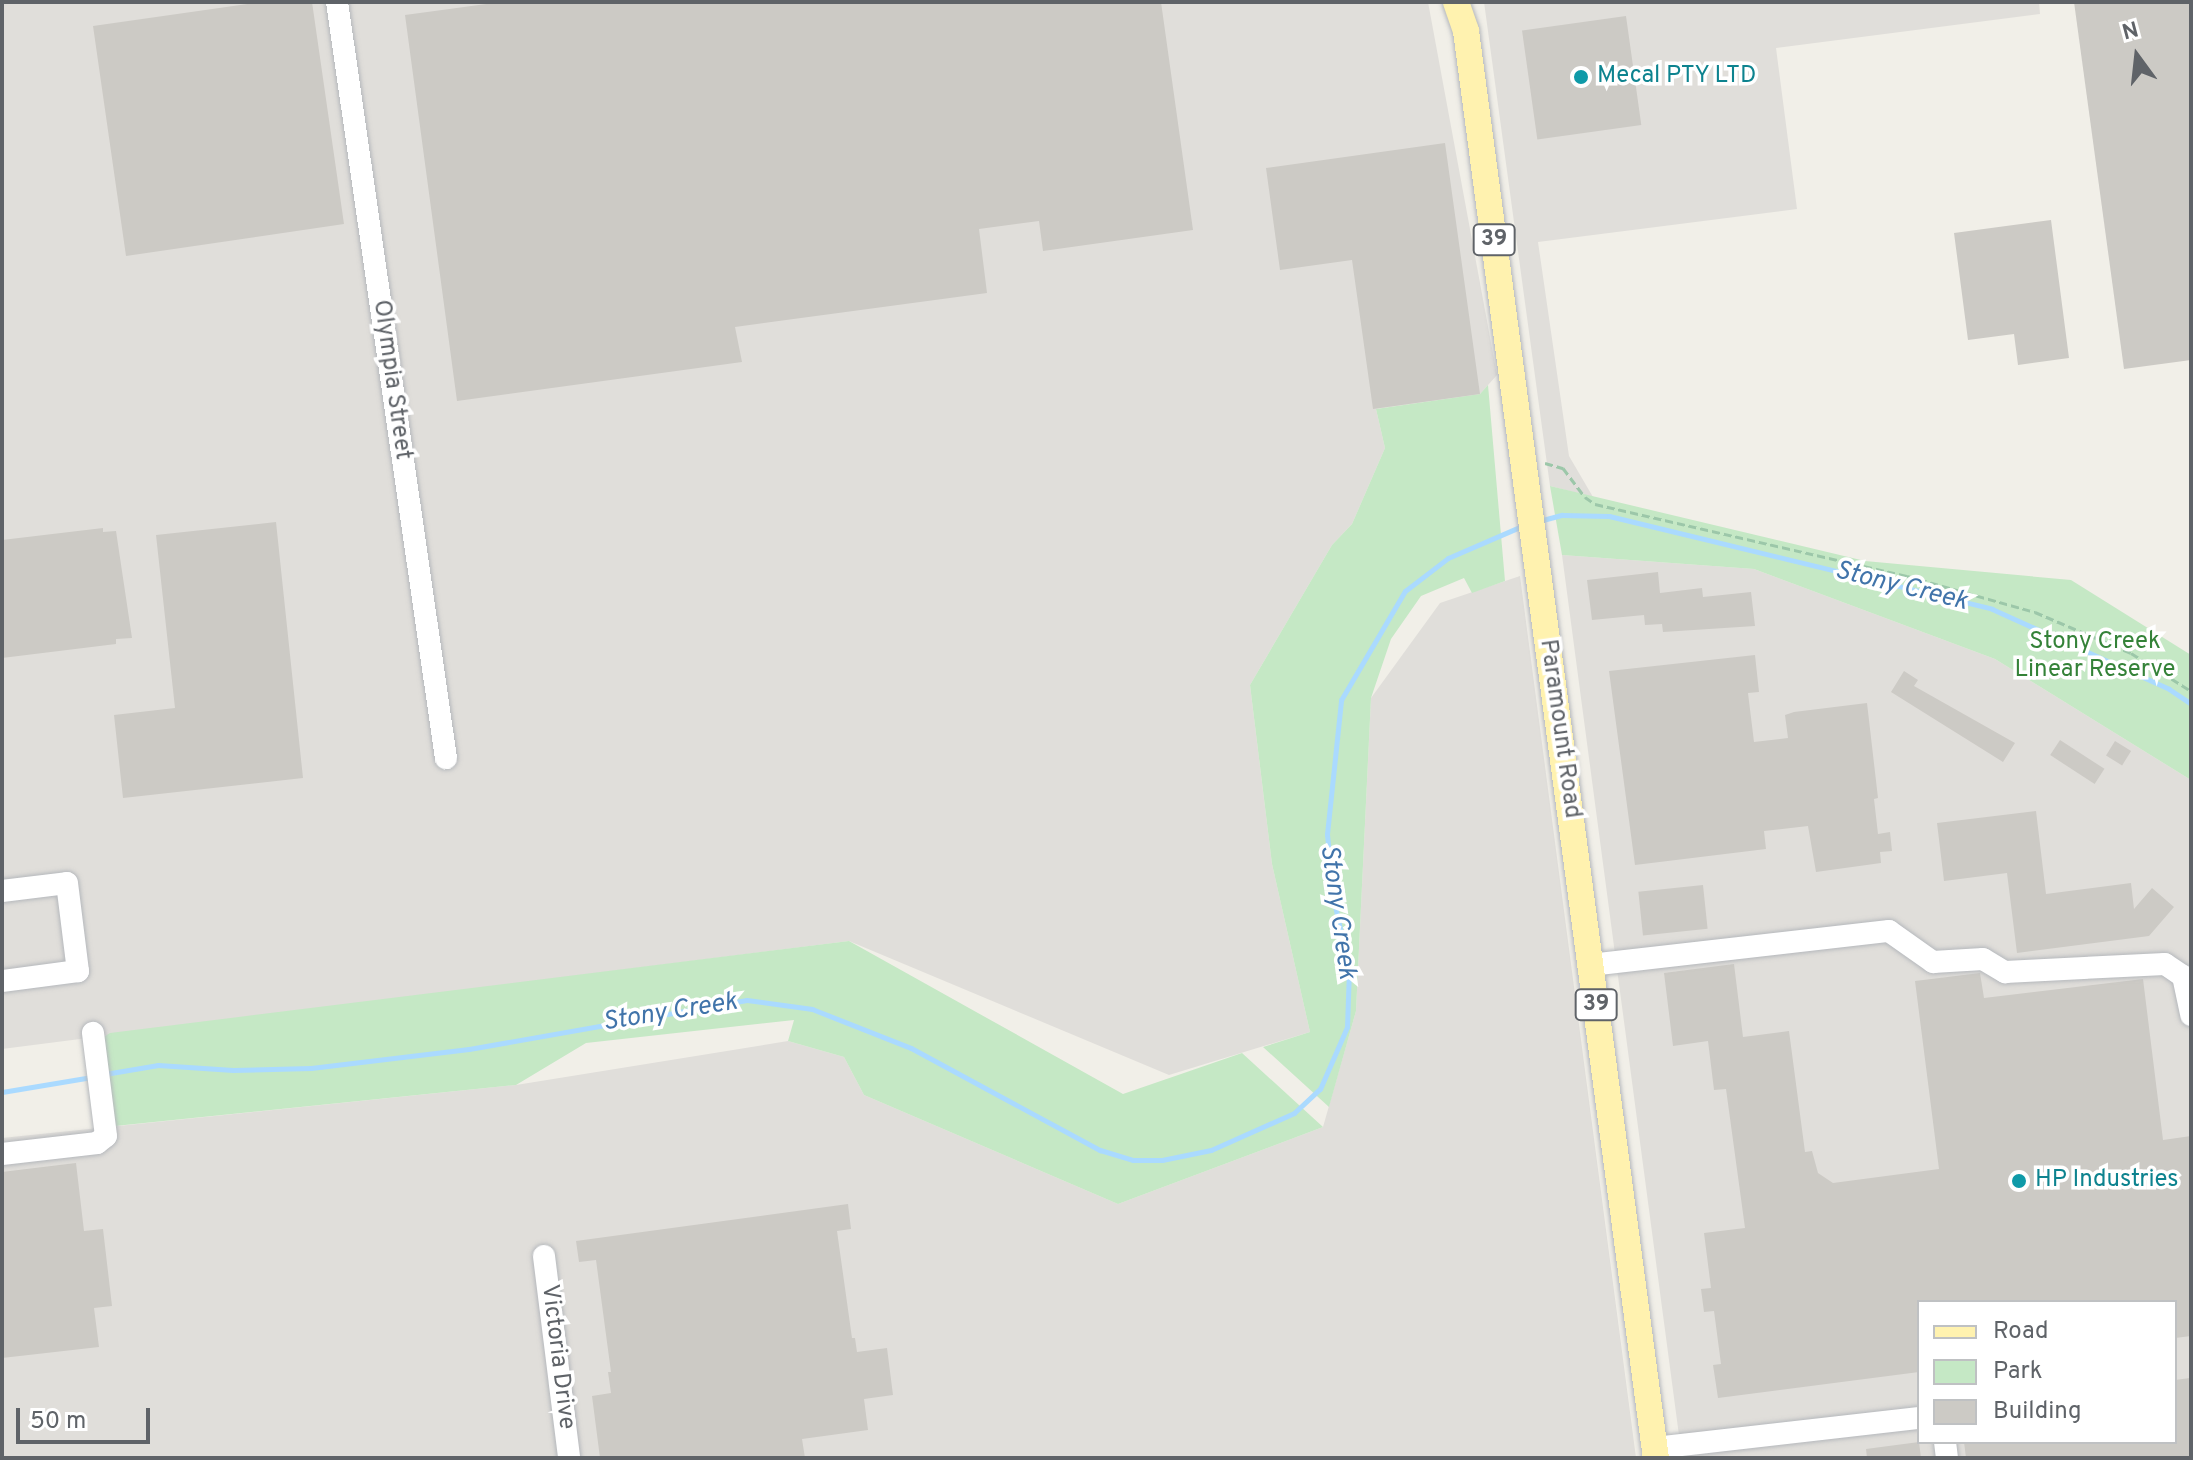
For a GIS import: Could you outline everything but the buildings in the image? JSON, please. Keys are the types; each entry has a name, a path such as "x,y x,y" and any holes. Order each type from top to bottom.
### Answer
{"main road":[{"name":"Paramount Road","path":"1459,2 1466,31 1656,1453"}],"street":[{"name":"Olympia Street","path":"337,2 446,758"},
{"path":"2,891 67,883 78,971 2,981"},
{"path":"1590,965 1889,931 1933,962 1983,959 2005,972 2165,964 2183,976 2191,1015"},
{"path":"2,1154 97,1143 106,1136 93,1033"},
{"name":"Victoria Drive","path":"544,1256 569,1458"},
{"path":"1656,1453 1917,1418"}],"path":[{"path":"1554,464 1563,468 1585,497 1595,504 1907,576 2035,612 2131,653 2191,691"}],"shaded area":[{"path":"2,2 1428,2 1497,375 1480,394 1376,409 1385,448 1352,524 1332,545 1250,685 1272,864 1310,1032 1169,1075 849,941 2,1049"},
{"path":"1484,2 2039,2 2040,14 1776,48 1797,209 1538,242 1569,456 1593,497 1550,486"},
{"path":"1562,555 1754,569 1995,659 2191,780 2191,1458 1682,1458"},
{"path":"1520,576 1636,1458 2,1458 2,1138 516,1085 788,1041 844,1057 864,1095 1118,1204 1323,1127 1356,1011 1371,698 1440,603"}],"green space":[{"path":"1488,385 1505,581 1472,593 1464,578 1421,596 1391,639 1371,698 1356,1011 1329,1107 1263,1047 1310,1032 1272,864 1250,685 1332,545 1352,524 1385,448 1376,409 1480,394"},
{"name":"Stony Creek Linear Reserve","path":"1550,486 1865,561 2071,580 2191,655 2191,780 1995,659 1754,569 1562,555"},
{"path":"849,941 1123,1094 1242,1053 1323,1127 1118,1204 864,1095 844,1057 788,1041 794,1020 586,1043 516,1085 115,1126 94,1043 110,1033"}],"waterway":[{"name":"Stony Creek","path":"1539,521 1562,515 1609,516 1992,609 2169,689 2191,704"},
{"name":"Stony Creek","path":"105,1074 158,1065 233,1070 311,1068 469,1049 747,1000 812,1009 911,1048 1100,1150 1133,1160 1162,1160 1211,1150 1294,1113 1320,1089 1347,1027 1349,970 1334,901 1327,834 1341,700 1405,591 1448,558 1522,526"},
{"name":"Stony Creek","path":"2,1092 92,1077"}],"place":[{"name":"Mecal PTY LTD","path":"1581,77"},
{"name":"HP Industries","path":"2019,1181"}]}
